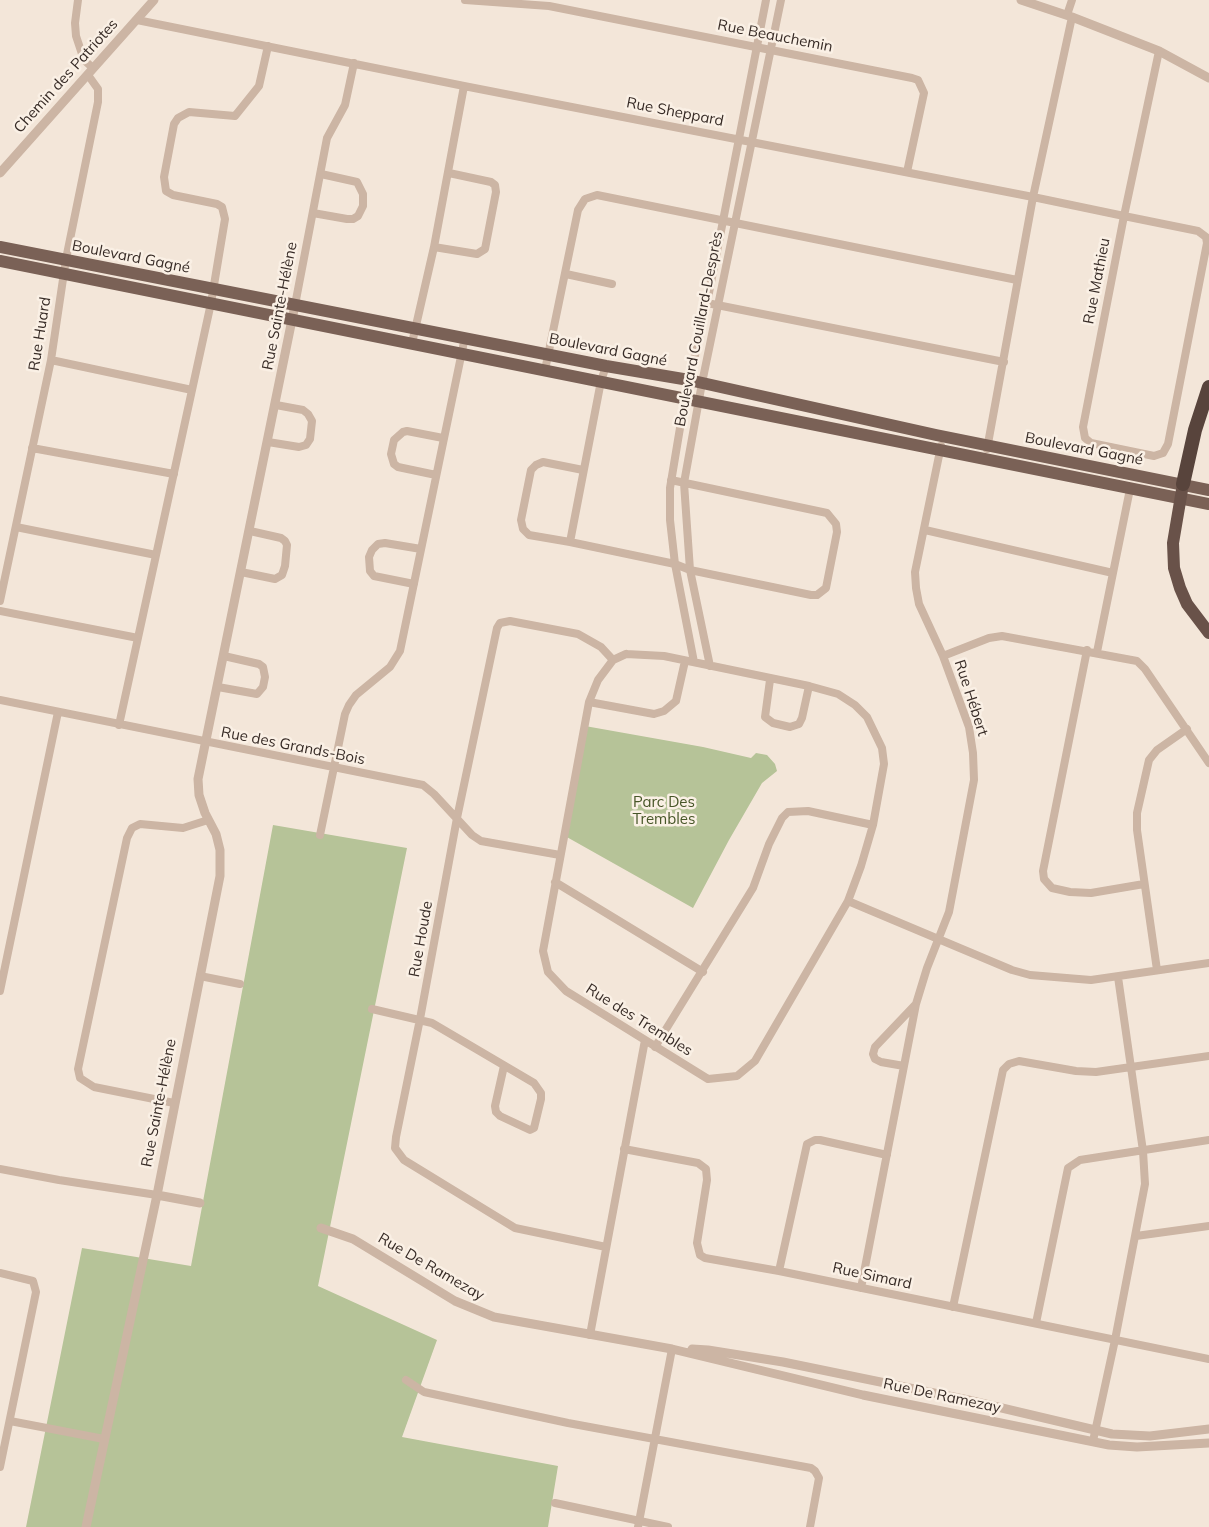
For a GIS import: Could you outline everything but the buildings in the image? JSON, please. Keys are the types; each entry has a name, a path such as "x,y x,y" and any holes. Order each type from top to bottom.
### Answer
{"highway":[{"path":"1209,387 1195,430 1181,491 1173,543 1174,568 1187,604 1209,633"}],"main road":[{"name":"Boulevard Gagné","path":"0,246 695,382 987,445 1181,491 1209,504"},
{"name":"Boulevard Gagné","path":"0,261 461,352 1130,489 1209,490"}],"street":[{"name":"Rue Huard","path":"0,601 51,360 66,259 98,102 98,89 84,60 76,36 78,0"},
{"name":"Chemin des Patriotes","path":"0,173 154,0"},
{"name":"Rue Beauchemin","path":"465,0 532,2 918,80 924,93 907,172"},
{"name":"Boulevard Couillard-Desprès","path":"710,666 690,570 684,483 698,400 695,382 707,303 766,0"},
{"name":"Boulevard Couillard-Desprès","path":"694,662 675,564 670,520 671,480 685,398 695,382 719,305 770,49 782,0"},
{"path":"1021,0 1159,51 1209,78"},
{"path":"985,459 1017,280 1072,0"},
{"name":"Rue Sheppard","path":"137,20 1198,231 1206,237 1207,243 1167,449 1161,454"},
{"path":"119,725 211,303 224,213 222,207 217,204 172,195 166,191 164,177 174,124 178,118 189,112 234,117 259,86 268,46"},
{"name":"Rue Mathieu","path":"1159,51 1124,216 1083,431 1085,438 1091,443 1154,456 1161,454"},
{"name":"Rue Sainte-Hélène","path":"86,1527 157,1195 220,876 221,860 216,834 208,820 198,786 276,405 328,133 345,105 354,63"},
{"path":"412,343 449,173 464,86"},
{"path":"434,247 477,254 485,249 496,192 495,185 491,182 449,173"},
{"path":"313,213 353,219 358,216 363,206 363,194 357,182 321,174"},
{"path":"545,370 578,210 585,199 597,195 1017,280"},
{"path":"566,274 612,284"},
{"path":"707,303 1004,362"},
{"path":"320,835 345,714 356,695 390,667 400,651 465,337"},
{"path":"51,360 192,390"},
{"path":"570,542 601,381 606,366"},
{"path":"268,442 299,447 306,445 310,439 312,421 308,414 303,410 276,405"},
{"path":"436,475 398,467 394,464 391,454 394,440 403,432 443,438"},
{"name":"Rue Hébert","path":"861,1288 916,1004 927,968 949,912 974,780 969,727 943,656 919,604 916,588 915,572 943,436"},
{"path":"32,448 174,474"},
{"path":"583,470 543,462 536,465 531,470 521,520 522,529 529,535 675,564 690,570 811,596 817,595 826,588 837,532 836,524 827,513 671,480"},
{"path":"1097,652 1130,489"},
{"path":"16,527 156,555"},
{"path":"925,530 1113,573"},
{"path":"241,572 275,579 282,575 285,566 287,545 281,538 249,531"},
{"path":"414,584 374,576 370,571 369,557 372,549 378,544 385,543 421,549"},
{"path":"0,611 138,638"},
{"name":"Rue Houde","path":"606,1247 515,1228 399,1155 395,1148 457,818 497,628 500,623 510,621 578,634 601,647 613,660"},
{"path":"943,656 988,638 1002,636 1137,661 1145,669 1209,762"},
{"path":"1087,650 1043,871 1044,879 1052,888 1070,892 1091,893 1144,884"},
{"name":"Rue des Trembles","path":"626,654 644,654 685,661 838,694 855,705 867,717 882,748 884,764 873,825 848,901 755,1061 737,1076 708,1079 566,991 548,972 543,951 590,702 598,680 613,660 626,654"},
{"path":"218,687 257,693 263,687 265,677 263,667 259,664 224,656"},
{"path":"590,702 654,714 660,713 676,701 685,661"},
{"path":"770,680 765,717 773,723 790,727 799,724 802,718 809,686"},
{"name":"Rue des Grands-Bois","path":"0,700 423,785 472,835 481,841 560,855"},
{"path":"0,991 58,712"},
{"path":"1157,970 1137,830 1137,813 1149,760 1157,750 1187,729"},
{"path":"656,1047 753,888 769,844 782,818 788,812 808,811 873,825"},
{"path":"174,1103 94,1088 80,1078 78,1069 132,828 140,824 183,828 208,820"},
{"path":"555,882 703,972"},
{"path":"848,901 1030,975 1090,980 1209,963"},
{"path":"200,976 240,984"},
{"path":"1093,1441 1145,1184 1143,1151 1118,977"},
{"name":"Rue Hébert","path":"904,1066 881,1062 874,1059 873,1054 875,1047 916,1004"},
{"path":"372,1010 432,1023 534,1083 541,1093 534,1128 530,1130 496,1112 495,1106 504,1066"},
{"path":"590,1335 645,1040"},
{"path":"953,1307 1003,1070 1009,1064 1018,1061 1076,1071 1096,1072 1209,1056"},
{"path":"778,1271 807,1144 820,1140 886,1155"},
{"path":"1036,1323 1068,1168 1080,1160 1209,1140"},
{"name":"Rue Simard","path":"624,1149 698,1163 706,1169 707,1180 697,1244 700,1255 705,1258 1209,1359"},
{"path":"0,1169 200,1203"},
{"path":"1136,1236 1209,1226"},
{"name":"Rue De Ramezay","path":"321,1228 353,1239 455,1301 494,1317 672,1349 849,1391 1093,1441 1137,1448 1209,1443"},
{"path":"0,1273 33,1281 36,1292 0,1467"},
{"path":"639,1524 672,1349"},
{"name":"Rue De Ramezay","path":"672,1349 708,1350 851,1375 1112,1434 1137,1436 1209,1429"},
{"path":"849,1391 851,1375"},
{"path":"406,1380 424,1392 811,1468 819,1478 810,1527"},
{"path":"966,1416 968,1400"},
{"path":"10,1421 104,1439"},
{"path":"555,1503 639,1524 668,1527"}],"green space":[{"name":"Parc Des Trembles","path":"585,726 751,758 756,753 767,755 775,764 777,771 762,783 693,908 565,836"},
{"path":"273,825 407,848 318,1286 437,1340 402,1437 558,1466 548,1527 26,1527 82,1248 191,1266"}]}
